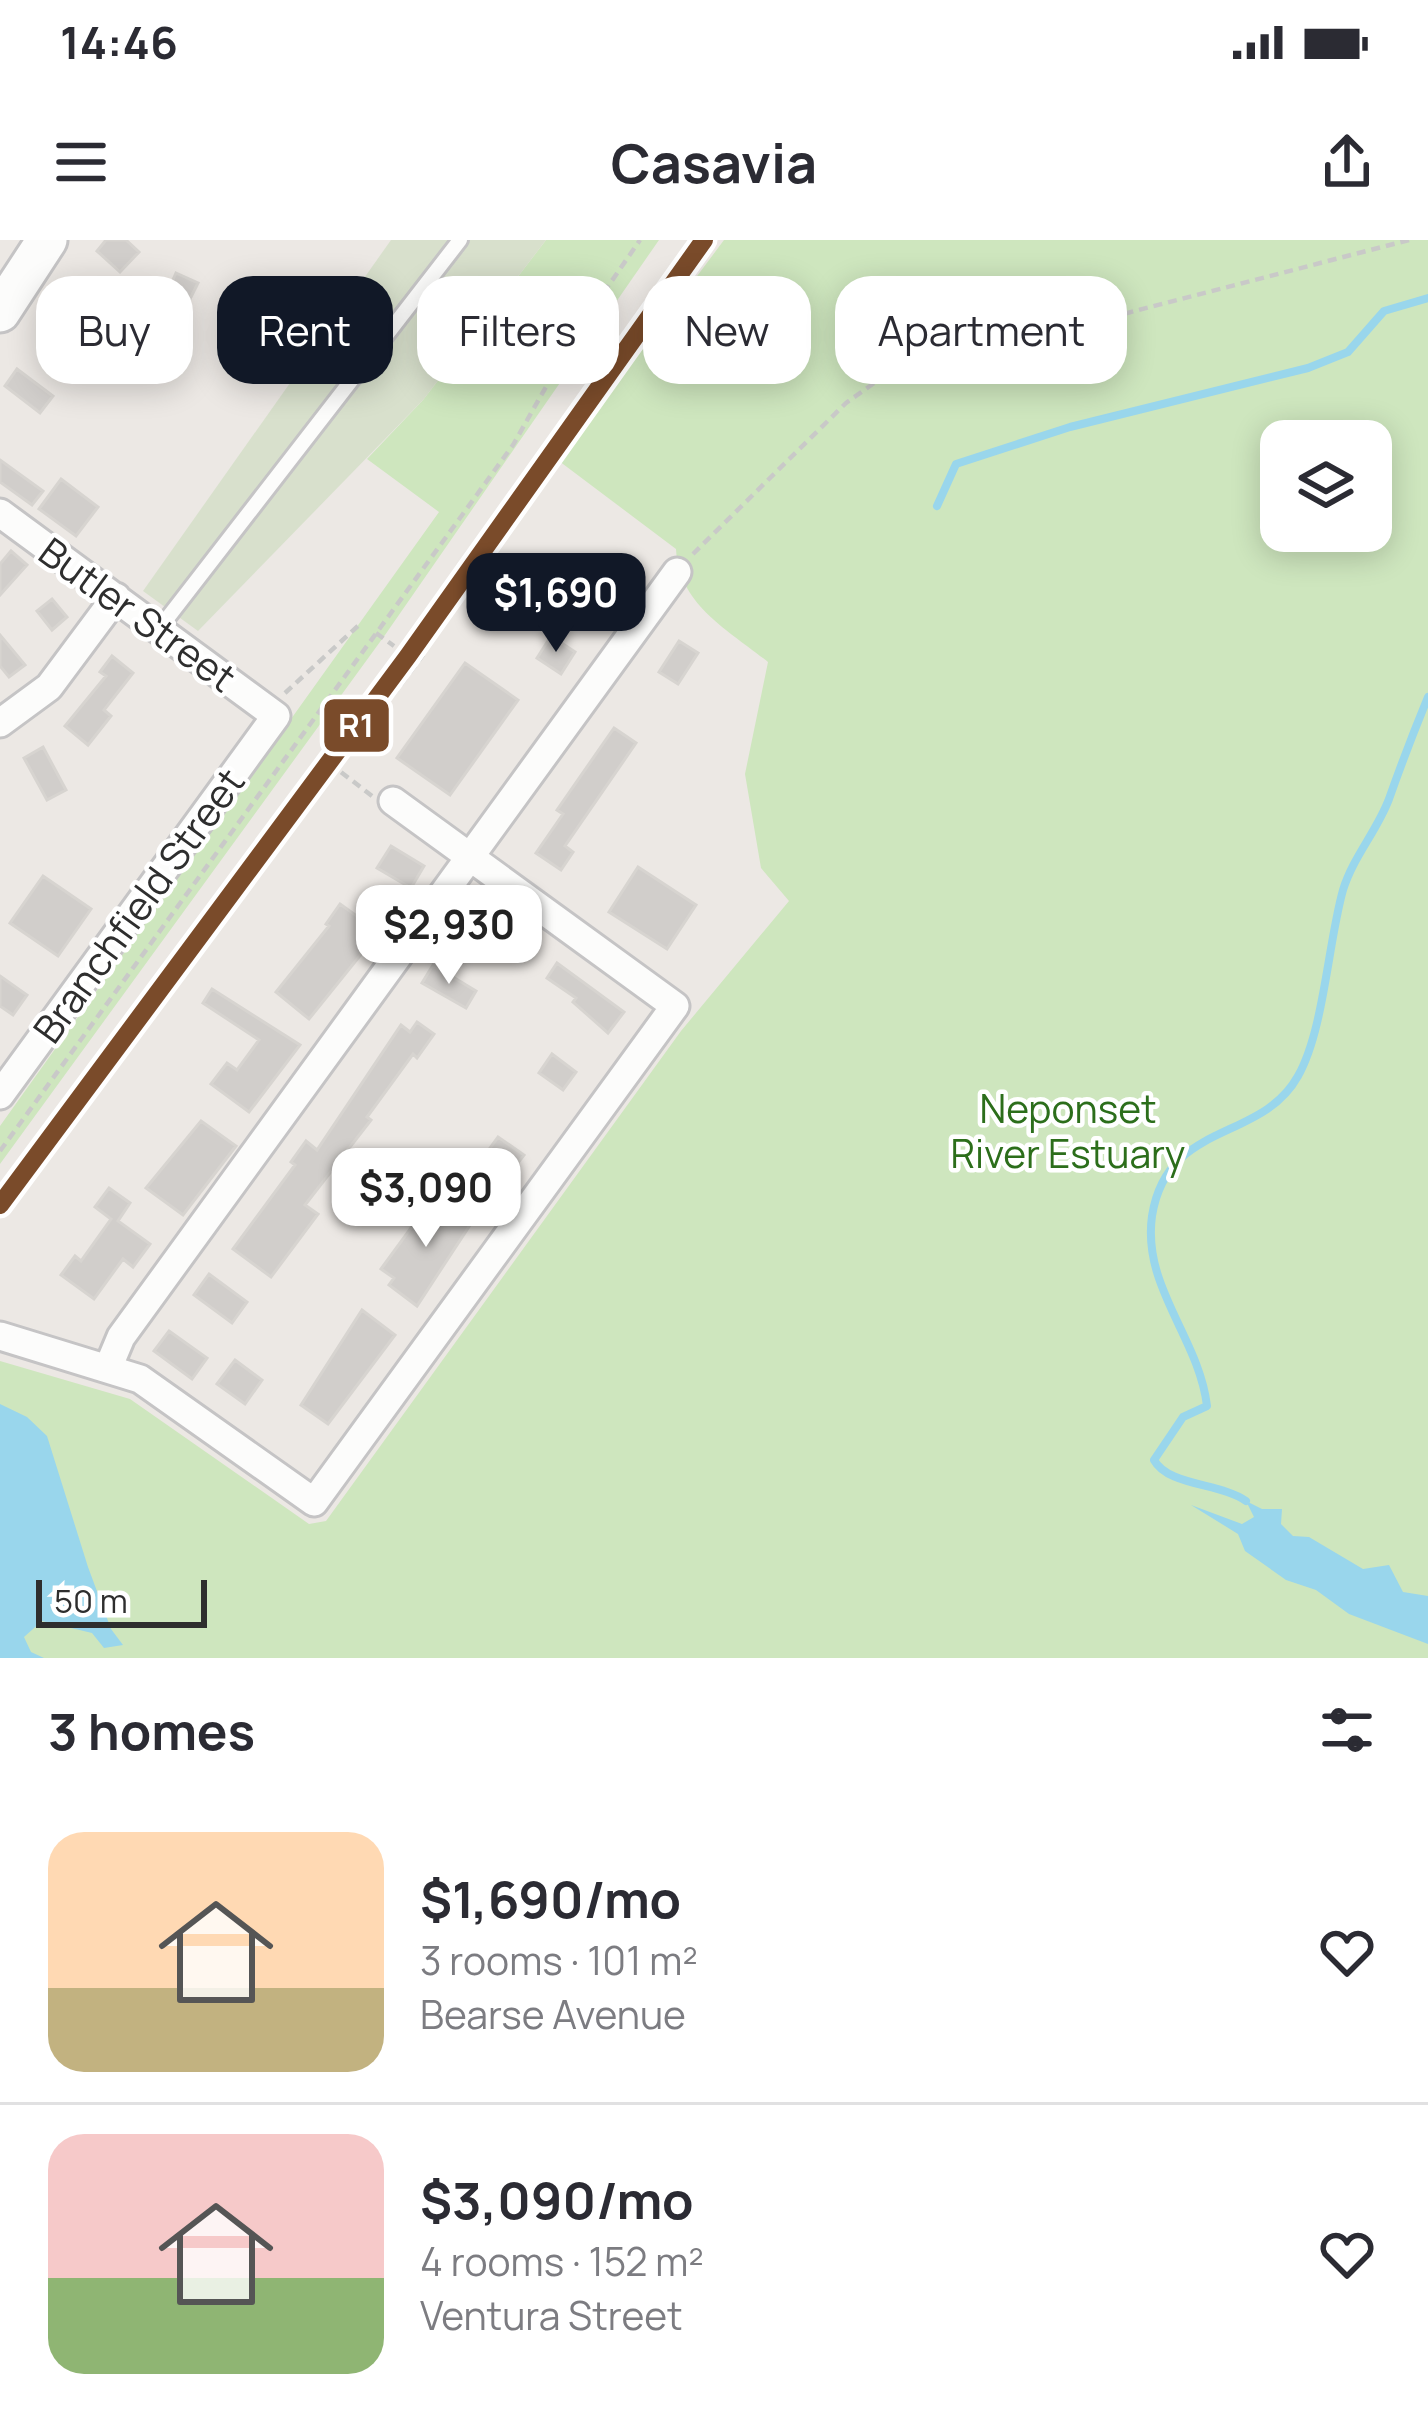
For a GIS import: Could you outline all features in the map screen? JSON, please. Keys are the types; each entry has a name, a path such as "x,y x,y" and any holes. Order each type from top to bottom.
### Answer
{"main road":[{"path":"0,312 47,240"}],"street":[{"name":"Butler Street","path":"0,513 274,714"},
{"path":"108,1368 121,1337 677,572"},
{"path":"0,723 49,687 116,597"},
{"name":"Branchfield Street","path":"0,1095 274,714"},
{"path":"0,1336 108,1368 156,1388 314,1502 675,1006 393,801"}],"lane":[{"path":"159,629 460,240"}],"path":[{"path":"0,1150 514,445 580,328 640,240"},
{"path":"677,572 846,403 884,376 1409,240"},
{"path":"274,714 297,679 360,624"},
{"path":"376,633 394,646"},
{"path":"403,652 417,663"},
{"path":"393,801 381,802 337,769 423,656"}],"green space":[{"path":"391,240 546,240 518,276 417,276 417,384 435,384 198,631 143,591 289,384 393,384 393,276 366,276"},
{"path":"546,240 659,240 619,298 619,276 518,276"},
{"name":"Neponset River Estuary","path":"724,240 1428,240 1428,1658 0,1658 0,1361 130,1399 309,1524 326,1521 681,1031 789,901 761,868 745,774 768,662 696,601 679,569 676,549 559,461 643,348 643,384 811,384 811,276 697,276"},
{"path":"435,384 559,384 385,635 0,1164 0,1126 439,512 367,459"}],"water":[{"path":"0,1404 27,1417 47,1436 88,1567 111,1629 123,1645 104,1648 92,1633 42,1621 24,1637 31,1652 44,1658 0,1658"},
{"path":"1246,1501 1262,1509 1282,1509 1281,1524 1293,1536 1309,1537 1363,1569 1389,1565 1403,1592 1428,1596 1428,1644 1349,1614 1316,1590 1286,1580 1245,1551 1238,1534 1191,1505 1242,1524 1254,1517"}],"building":[{"path":"106,240 126,240 139,252 120,272 97,251"},
{"path":"17,369 53,396 40,413 5,386"},
{"path":"0,460 43,491 32,505 0,482"},
{"path":"61,479 98,507 76,536 39,509"},
{"path":"11,551 27,565 0,595 0,564"},
{"path":"52,599 67,617 52,630 37,611"},
{"path":"0,635 25,665 9,677 0,666"},
{"path":"551,636 575,652 561,674 537,658"},
{"path":"679,641 698,653 678,684 659,672"},
{"path":"112,656 133,673 104,710 111,716 88,745 65,726 106,676 100,672"},
{"path":"465,663 518,700 450,795 397,758"},
{"path":"614,728 636,743 565,846 573,852 561,870 536,853 563,814 557,810"},
{"path":"43,747 66,790 47,800 24,758"},
{"path":"391,846 424,866 411,888 377,868"},
{"path":"638,867 696,905 667,949 609,912"},
{"path":"43,876 91,909 58,956 10,923"},
{"path":"340,904 379,932 309,1019 276,992 329,926"},
{"path":"471,918 508,939 498,957 461,937"},
{"path":"557,963 624,1012 608,1033 573,1002 576,998 547,978"},
{"path":"433,965 476,991 466,1008 422,983"},
{"path":"0,976 27,995 13,1015 0,1006"},
{"path":"212,989 300,1045 249,1112 211,1084 227,1063 237,1070 259,1040 203,1003"},
{"path":"417,1022 434,1034 417,1058 413,1054 367,1117 371,1120 305,1205 318,1214 271,1277 233,1249 295,1165 291,1162 306,1141 317,1150 401,1025 410,1032"},
{"path":"552,1054 576,1072 563,1090 539,1073"},
{"path":"201,1121 236,1146 183,1215 146,1188"},
{"path":"498,1137 524,1155 510,1173 485,1155"},
{"path":"109,1188 130,1203 118,1221 150,1244 133,1267 123,1259 94,1299 61,1275 75,1256 81,1261 111,1219 95,1207"},
{"path":"435,1195 472,1222 417,1306 389,1285 394,1278 381,1269"},
{"path":"209,1274 247,1302 232,1323 194,1295"},
{"path":"362,1310 395,1335 328,1424 301,1405"},
{"path":"169,1331 207,1358 192,1379 154,1351"},
{"path":"235,1360 262,1380 245,1404 217,1384"}],"waterway":[{"path":"937,506 956,464 1070,427 1308,368 1348,352 1384,311 1428,298"},
{"path":"1246,1501 1171,1475 1154,1460 1183,1417 1207,1406 1194,1358 1155,1266 1152,1216 1161,1185 1176,1163 1195,1147 1262,1113 1298,1076 1320,1011 1343,890 1384,811 1428,697"}],"transit line":[{"name":"R1","path":"0,1205 408,656 704,240"}]}
